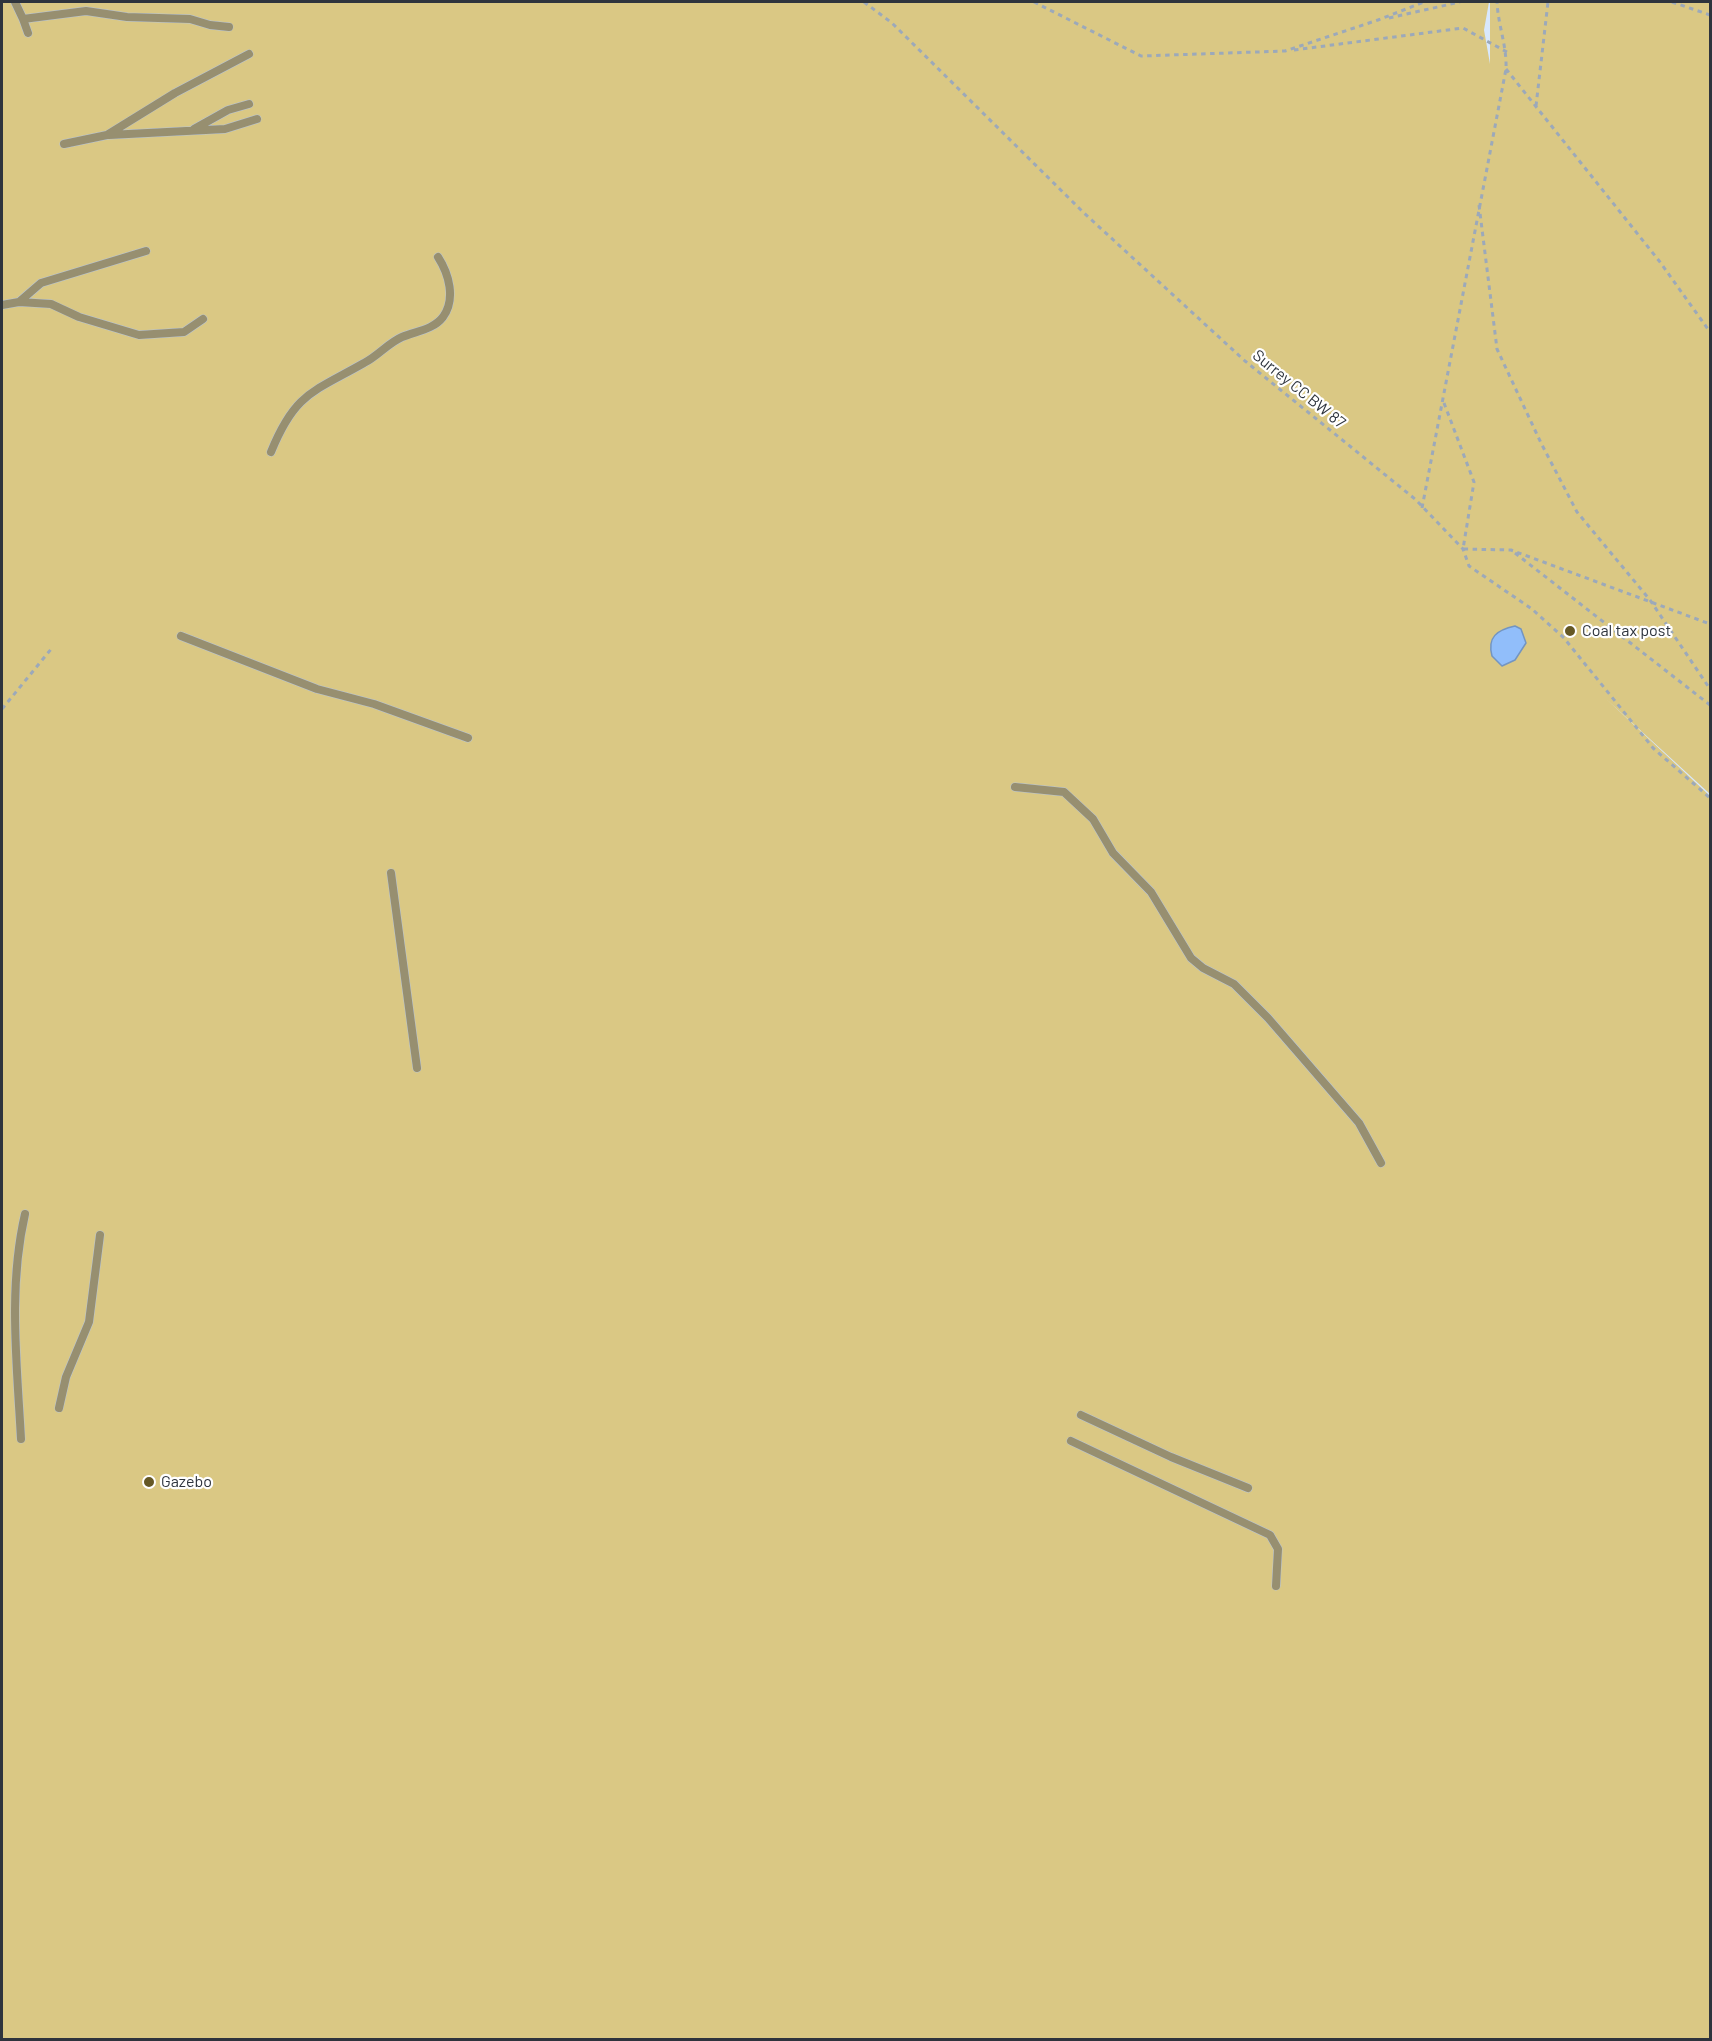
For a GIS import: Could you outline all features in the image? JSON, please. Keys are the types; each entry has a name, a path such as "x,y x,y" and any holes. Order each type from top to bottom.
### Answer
{"lane":[{"path":"15,2 28,33"},
{"path":"23,19 86,11 138,18 190,19 210,25 229,27"},
{"path":"107,135 175,93 249,54"},
{"path":"190,131 228,110 249,104"},
{"path":"64,144 107,135 225,129 257,119"},
{"path":"19,302 41,283 146,251"},
{"path":"272,452 288,415 314,390 367,362 393,341 433,327 444,316 450,289 447,271 438,257"},
{"path":"2,306 19,302 51,304 79,317 139,335 184,332 203,319"},
{"path":"181,636 317,689 374,704 468,738"},
{"path":"1015,787 1064,792 1093,819 1113,854 1150,892 1191,958 1203,968 1234,984 1269,1018 1359,1123 1381,1163"},
{"path":"391,873 417,1068"},
{"path":"21,1439 14,1284 17,1248 25,1214"},
{"path":"59,1408 66,1377 89,1322 100,1235"},
{"path":"1081,1415 1171,1458 1248,1488"},
{"path":"1071,1441 1270,1535 1278,1549 1276,1586"}],"path":[{"name":"Surrey CC BW 87","path":"864,2 892,22 1084,213 1245,361 1415,499 1463,549 1469,566 1532,609 1564,638 1653,748 1710,798"},
{"path":"1034,2 1141,56 1285,51 1463,28 1507,52"},
{"path":"1285,51 1424,2"},
{"path":"1378,20 1460,2"},
{"path":"1422,508 1506,69 1507,52 1498,22 1497,2"},
{"path":"1536,106 1548,2"},
{"path":"1672,2 1710,15"},
{"path":"1506,69 1660,262 1710,332"},
{"path":"1479,205 1497,349 1541,443 1577,512 1650,600 1710,688"},
{"path":"1444,401 1474,482 1463,549 1511,550 1710,624"},
{"path":"1511,550 1710,705"},
{"path":"2,709 52,648"}],"shaded area":[{"path":"2,2 1489,2 1484,30 1490,64 1490,2 1710,2 1710,794 1604,697 1710,796 1710,2039 2,2040"}],"water":[{"path":"1515,626 1521,629 1526,643 1515,660 1502,666 1492,656 1492,639 1498,632"}],"place":[{"name":"Coal tax post","path":"1570,631"},
{"name":"Gazebo","path":"149,1482"}]}
